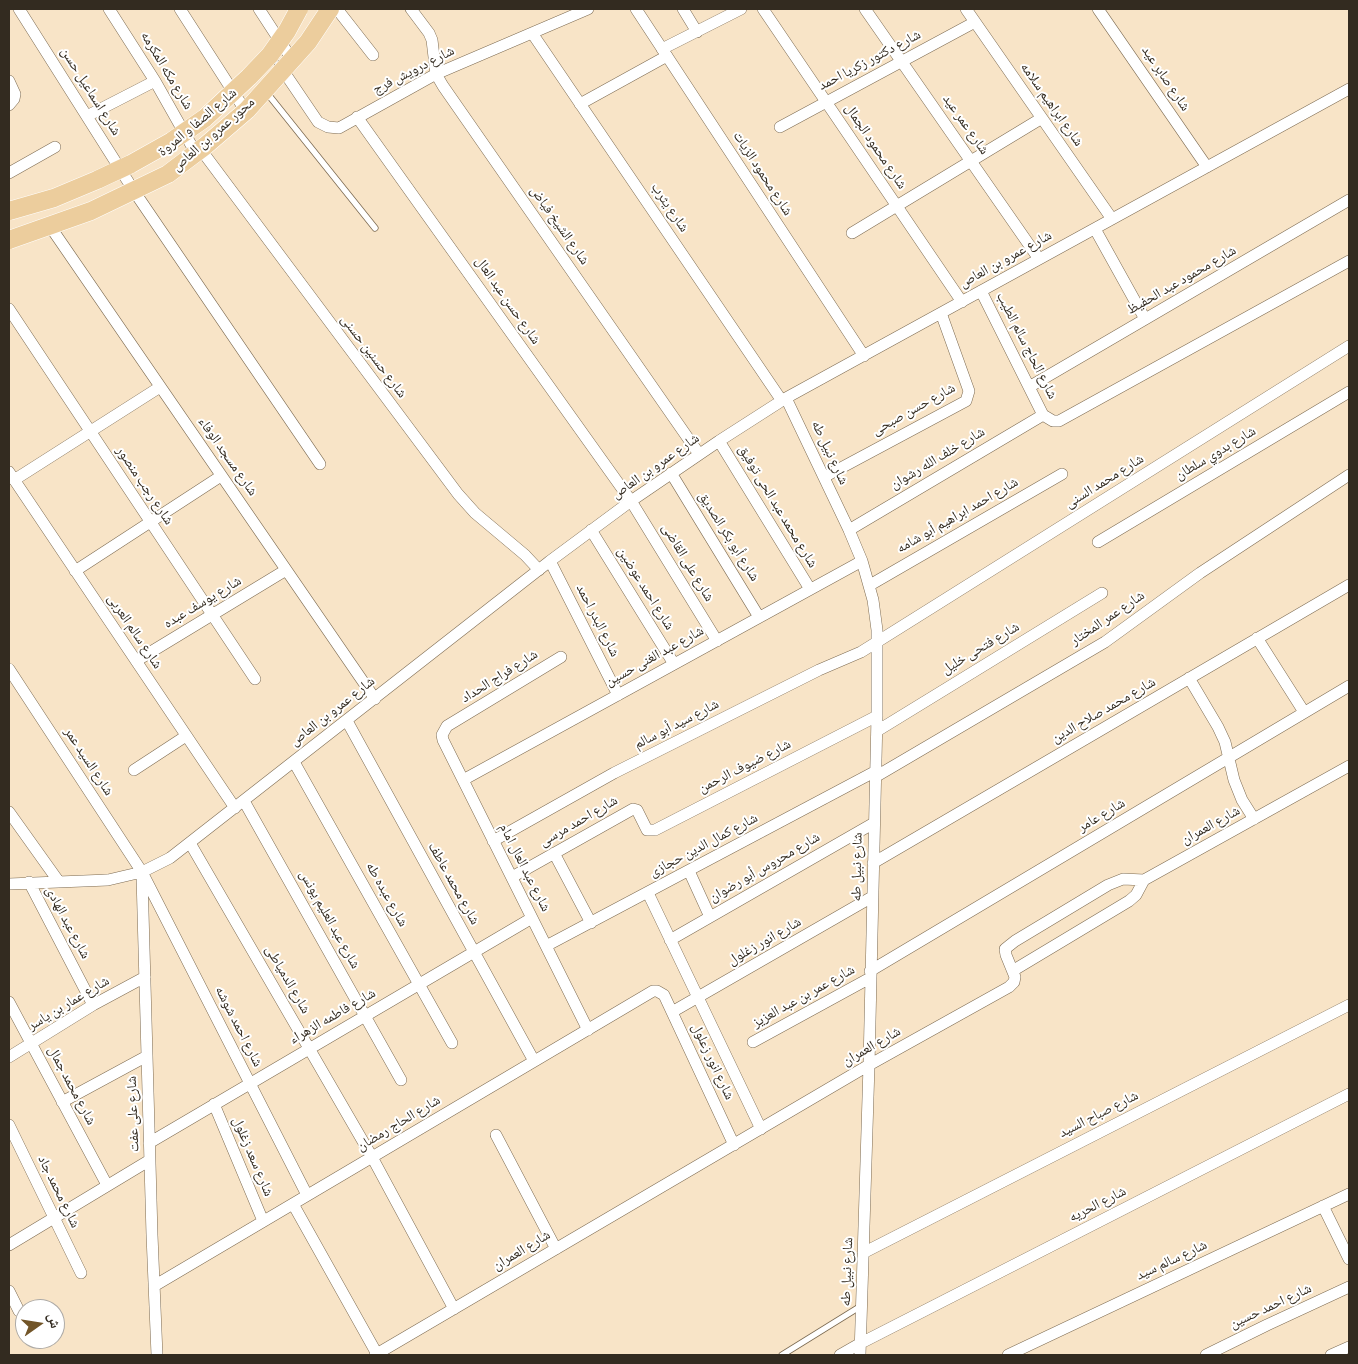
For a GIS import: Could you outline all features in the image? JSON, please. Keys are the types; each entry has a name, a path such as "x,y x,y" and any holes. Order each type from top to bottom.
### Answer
{"main road":[{"name":"محور عمرو بن العاص","path":"9,211 54,198 98,180 172,141 205,118 249,77 270,55 299,9"},
{"name":"محور عمرو بن العاص","path":"9,240 91,211 174,170 247,110 308,42 330,9"}],"street":[{"name":"شارع مكه المكرمه","path":"110,9 196,148"},
{"path":"180,9 242,107"},
{"path":"259,9 289,55"},
{"name":"شارع الصفا و المروة","path":"9,248 54,232 82,219 134,191 196,148 262,87 289,55 323,9"},
{"path":"337,9 373,56"},
{"name":"شارع الشيخ فياض","path":"411,9 432,40 436,74 443,86 699,454"},
{"name":"شارع درويش فرج","path":"280,66 318,122 333,128 339,128 436,74 588,9"},
{"name":"شارع محمود الزيات","path":"636,9 864,356"},
{"path":"682,9 697,32"},
{"path":"580,104 697,32 742,9"},
{"name":"شارع محمود الجمال","path":"763,9 962,302"},
{"name":"شارع عمر عيد","path":"865,9 1039,259"},
{"name":"شارع ابراهيم سلامه","path":"966,9 1112,219"},
{"name":"شارع صابر عيد","path":"1098,9 1207,167"},
{"name":"شارع اسماعيل حسن","path":"25,11 134,191 320,464"},
{"name":"شارع دكتور زكريا احمد","path":"780,127 975,22"},
{"name":"شارع يثرب","path":"532,33 784,400"},
{"path":"9,81 14,89 12,102"},
{"path":"87,116 155,81"},
{"name":"شارع عمرو بن العاص","path":"19,883 108,880 142,872 170,858 550,561 699,454 784,400 1349,89"},
{"name":"شارع حسن عبد العال","path":"357,117 631,501"},
{"path":"852,233 1042,118"},
{"path":"9,173 55,147"},
{"name":"شارع حسنين حسنى","path":"196,148 458,494 539,570"},
{"name":"شارع محمود عبد الحفيظ","path":"1029,387 1349,200"},
{"path":"1095,229 1145,319"},
{"name":"شارع مسجد الوفاء","path":"54,232 375,699"},
{"path":"1043,415 1053,421 1064,419 1349,261"},
{"name":"شارع الحاج سالم الطيب","path":"981,290 1043,415"},
{"name":"شارع رجب منصور","path":"9,309 255,679"},
{"name":"شارع حسن صبحى","path":"824,477 966,401 969,390 941,313"},
{"name":"شارع محمد السنى","path":"877,642 1349,346"},
{"path":"12,476 90,432 160,387"},
{"name":"شارع بدوي سلطان","path":"1098,542 1349,392"},
{"name":"شارع نبيل طه","path":"784,400 824,477 862,561 870,585 877,622 877,731 860,1355"},
{"name":"شارع خلف الله رشوان","path":"849,530 1043,415"},
{"name":"شارع محمد عبد الحى توفيق","path":"720,441 810,589"},
{"name":"شارع أبو بكر الصديق","path":"671,473 759,617"},
{"name":"شارع احمد ابراهيم أبو شامه","path":"870,585 1062,474"},
{"name":"شارع عمر المختار","path":"875,774 1104,642 1200,573 1349,475"},
{"name":"شارع سالم العربى","path":"12,476 186,736 240,804"},
{"path":"75,571 222,476"},
{"name":"شارع على القاضى","path":"631,501 717,641"},
{"name":"شارع احمد عوضين","path":"591,530 674,664"},
{"name":"شارع البدر احمد","path":"550,561 618,695"},
{"name":"شارع عبد الغنى حسين","path":"463,780 862,561"},
{"name":"شارع يوسف عبده","path":"136,661 286,570"},
{"name":"شارع محمد صلاح الدين","path":"873,863 1349,584"},
{"name":"شارع فتحى خليل","path":"877,731 1102,594"},
{"path":"1257,638 1304,712"},
{"name":"شارع سيد أبو سالم","path":"494,841 614,773 819,670 861,652 877,642"},
{"name":"شارع فراج الحداد","path":"454,722 561,657"},
{"name":"شارع السيد عمر","path":"9,669 142,872"},
{"path":"1189,678 1225,742 1234,780 1242,800 1254,819"},
{"name":"شارع عامر","path":"870,974 1349,686"},
{"name":"شارع ضيوف الرحمن","path":"635,809 645,827 652,831 877,716"},
{"name":"شارع محمد عاطف","path":"346,721 534,1061"},
{"name":"شارع عبد العال امام","path":"454,722 443,730 443,740 588,1030"},
{"path":"134,770 186,736"},
{"name":"شارع عبده طه","path":"294,762 452,1043"},
{"name":"شارع العمران","path":"376,1355 869,1065 1009,987 1014,982 1015,976 1006,954 1005,949 1008,944 1116,881 1130,878 1144,880 1349,766"},
{"name":"شارع كمال الدين حجازى","path":"546,946 875,774"},
{"name":"شارع عبد العليم يونس","path":"240,804 402,1080"},
{"name":"شارع احمد مرسى","path":"512,877 635,809"},
{"path":"9,812 59,882"},
{"name":"شارع محروس أبو رضوان","path":"670,940 874,823"},
{"name":"شارع الدمياطى","path":"190,843 372,1157 454,1309"},
{"path":"554,853 591,922"},
{"path":"688,871 710,917"},
{"name":"شارع على عفت","path":"142,872 157,1355"},
{"name":"شارع احمد شوشه","path":"142,872 307,1195"},
{"path":"1014,970 1129,901 1136,895 1144,880"},
{"path":"9,892 19,883"},
{"name":"شارع عبد الهادى","path":"19,883 93,1005"},
{"path":"648,893 761,1129"},
{"name":"شارع انور زغلول","path":"672,1012 872,897"},
{"name":"شارع فاطمه الزهراء","path":"149,1143 532,918"},
{"name":"شارع عمر بن عبد العزيز","path":"753,1042 870,974"},
{"name":"شارع عمار بن ياسر","path":"9,1057 93,1005 145,977"},
{"name":"شارع الحاج رمضان","path":"154,1286 653,991 660,992"},
{"name":"شارع انور زعلول","path":"660,992 664,995 734,1145"},
{"name":"شارع محمد جمال","path":"9,1002 107,1185"},
{"name":"شارع صباح السيد","path":"863,1252 1349,1005"},
{"path":"62,1102 147,1056"},
{"name":"شارع الحريه","path":"840,1355 860,1343 1349,1094"},
{"name":"شارع سعد زغلول","path":"214,1104 263,1221"},
{"name":"شارع محمد جاد","path":"9,1125 80,1273"},
{"path":"496,1135 556,1249"},
{"path":"9,1245 150,1160"},
{"name":"شارع سالم سيد","path":"1008,1355 1349,1194"},
{"path":"293,1204 376,1355"},
{"path":"1323,1206 1349,1259"},
{"name":"شارع احمد حسين","path":"1206,1355 1349,1288"},
{"path":"9,1290 15,1303"},
{"path":"1331,1355 1349,1347"}],"lane":[{"path":"262,87 375,228"},
{"path":"782,1355 862,1306"}]}
